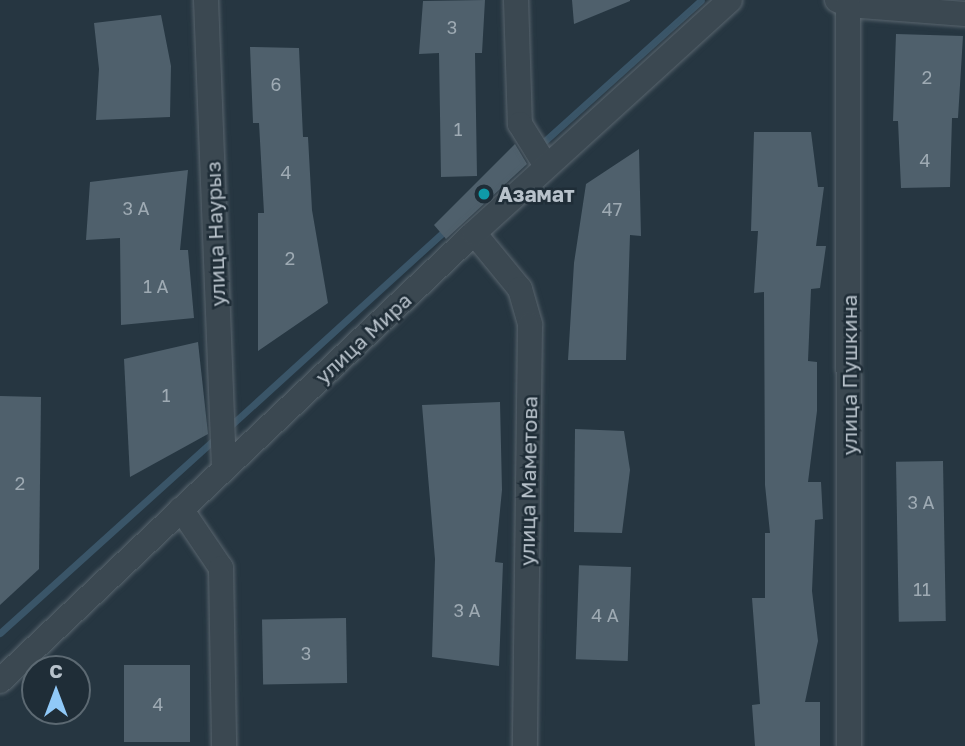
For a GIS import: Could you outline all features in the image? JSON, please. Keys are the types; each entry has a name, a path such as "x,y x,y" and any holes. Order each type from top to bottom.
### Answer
{"street":[{"name":"улица Наурыз","path":"206,0 224,468"},
{"path":"516,0 520,124 546,166"},
{"name":"улица Мира","path":"0,681 474,233 730,0"},
{"path":"843,2 965,14"},
{"name":"улица Пушкина","path":"843,2 849,746"},
{"name":"улица Маметова","path":"474,233 520,289 530,324 526,746"},
{"path":"181,509 221,568 224,746"}],"building":[{"path":"485,0 482,53 475,53 477,176 441,177 439,53 419,54 423,1"},
{"path":"572,0 630,0 630,1 574,24"},
{"path":"161,15 171,66 170,117 96,120 99,69 94,23"},
{"path":"896,34 963,36 958,118 952,118 950,187 901,188 898,121 893,121"},
{"path":"250,47 299,48 303,137 308,137 312,210 328,303 258,351 258,213 264,213 259,123 253,123"},
{"path":"754,132 811,132 818,187 824,187 816,246 826,246 820,288 811,289 808,361 817,362 817,411 808,482 821,482 823,519 815,520 812,591 818,641 805,702 820,702 820,746 755,746 752,705 760,704 752,598 765,598 765,533 770,533 765,485 764,292 754,293 758,231 751,231"},
{"name":"Азамат","path":"515,144 527,164 446,239 434,225"},
{"path":"639,149 641,236 630,235 626,360 568,360 574,263 586,184"},
{"path":"188,170 180,250 188,250 194,318 121,325 120,238 86,240 90,182"},
{"path":"198,342 208,434 130,477 124,359"},
{"path":"0,396 41,397 39,569 0,605"},
{"path":"500,402 502,490 495,562 503,563 499,666 432,657 435,559 422,405"},
{"path":"575,429 624,431 630,470 622,533 574,532"},
{"path":"943,461 946,621 899,622 896,462"},
{"path":"579,565 631,567 628,661 576,659"},
{"path":"346,618 347,683 263,684 262,619"},
{"path":"124,665 190,665 190,742 124,742"}],"waterway":[{"path":"538,147 701,0"},
{"path":"229,427 448,228"},
{"path":"0,633 217,437"}],"place":[{"name":"Азамат","path":"484,194"}]}
